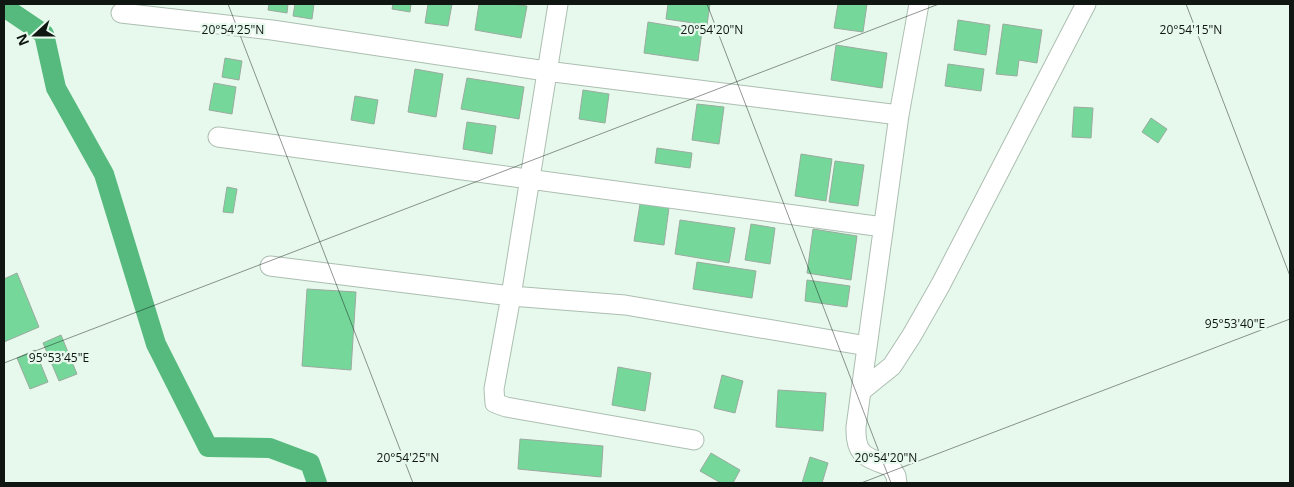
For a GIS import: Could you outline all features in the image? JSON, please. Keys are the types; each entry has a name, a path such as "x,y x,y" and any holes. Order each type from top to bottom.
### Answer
{"street":[{"path":"558,4 511,296 494,389 496,403 506,408 694,440"},
{"path":"896,483 896,476 892,467 864,456 856,442 861,391 899,115 919,4"},
{"path":"861,391 892,366 912,335 941,284 1086,4"},
{"path":"121,13 272,30 546,71 899,115"},
{"path":"218,137 883,227"},
{"path":"270,266 511,296 626,305 867,346"}],"building":[{"path":"269,4 288,4 287,13 268,10"},
{"path":"295,4 314,4 312,19 293,16"},
{"path":"393,4 411,4 410,12 392,9"},
{"path":"428,4 452,4 448,26 425,23"},
{"path":"479,4 527,6 521,38 475,30"},
{"path":"668,4 710,4 707,25 666,19"},
{"path":"838,4 867,4 863,32 834,28"},
{"path":"958,20 990,25 986,55 954,50"},
{"path":"648,22 702,31 698,61 644,53"},
{"path":"1003,24 1042,30 1037,63 1019,60 1017,76 996,74"},
{"path":"836,45 887,53 882,88 831,80"},
{"path":"225,58 242,61 239,80 222,77"},
{"path":"948,64 984,69 981,91 945,86"},
{"path":"415,69 443,74 436,117 408,112"},
{"path":"467,78 524,87 519,119 461,109"},
{"path":"214,83 236,87 232,114 209,110"},
{"path":"583,90 609,94 605,123 579,119"},
{"path":"355,96 378,100 374,124 351,120"},
{"path":"697,104 724,107 719,144 692,140"},
{"path":"1074,107 1093,108 1091,138 1072,137"},
{"path":"1151,118 1167,129 1158,143 1142,132"},
{"path":"467,122 496,126 492,154 463,149"},
{"path":"657,148 692,153 690,168 655,163"},
{"path":"801,154 832,159 826,201 795,196"},
{"path":"835,161 864,165 858,206 829,202"},
{"path":"227,187 237,189 233,213 223,212"},
{"path":"640,204 669,208 664,245 634,241"},
{"path":"680,220 735,228 729,263 675,254"},
{"path":"751,224 775,228 770,264 745,260"},
{"path":"813,229 857,236 851,280 807,273"},
{"path":"697,262 756,271 752,298 693,289"},
{"path":"17,273 39,327 4,342 4,279"},
{"path":"807,280 850,286 847,307 805,301"},
{"path":"307,289 356,292 351,370 302,366"},
{"path":"61,335 77,374 59,381 43,343"},
{"path":"35,350 48,382 30,389 17,358"},
{"path":"618,367 651,373 645,411 612,405"},
{"path":"722,375 743,381 735,413 714,408"},
{"path":"778,390 826,393 823,431 776,427"},
{"path":"520,439 603,446 601,477 518,469"},
{"path":"711,453 740,470 733,483 721,483 700,471"},
{"path":"810,457 828,463 822,483 802,483"}],"waterway":[{"path":"4,7 44,34 56,88 104,174 156,344 208,447 270,448 310,463 317,483"}]}
